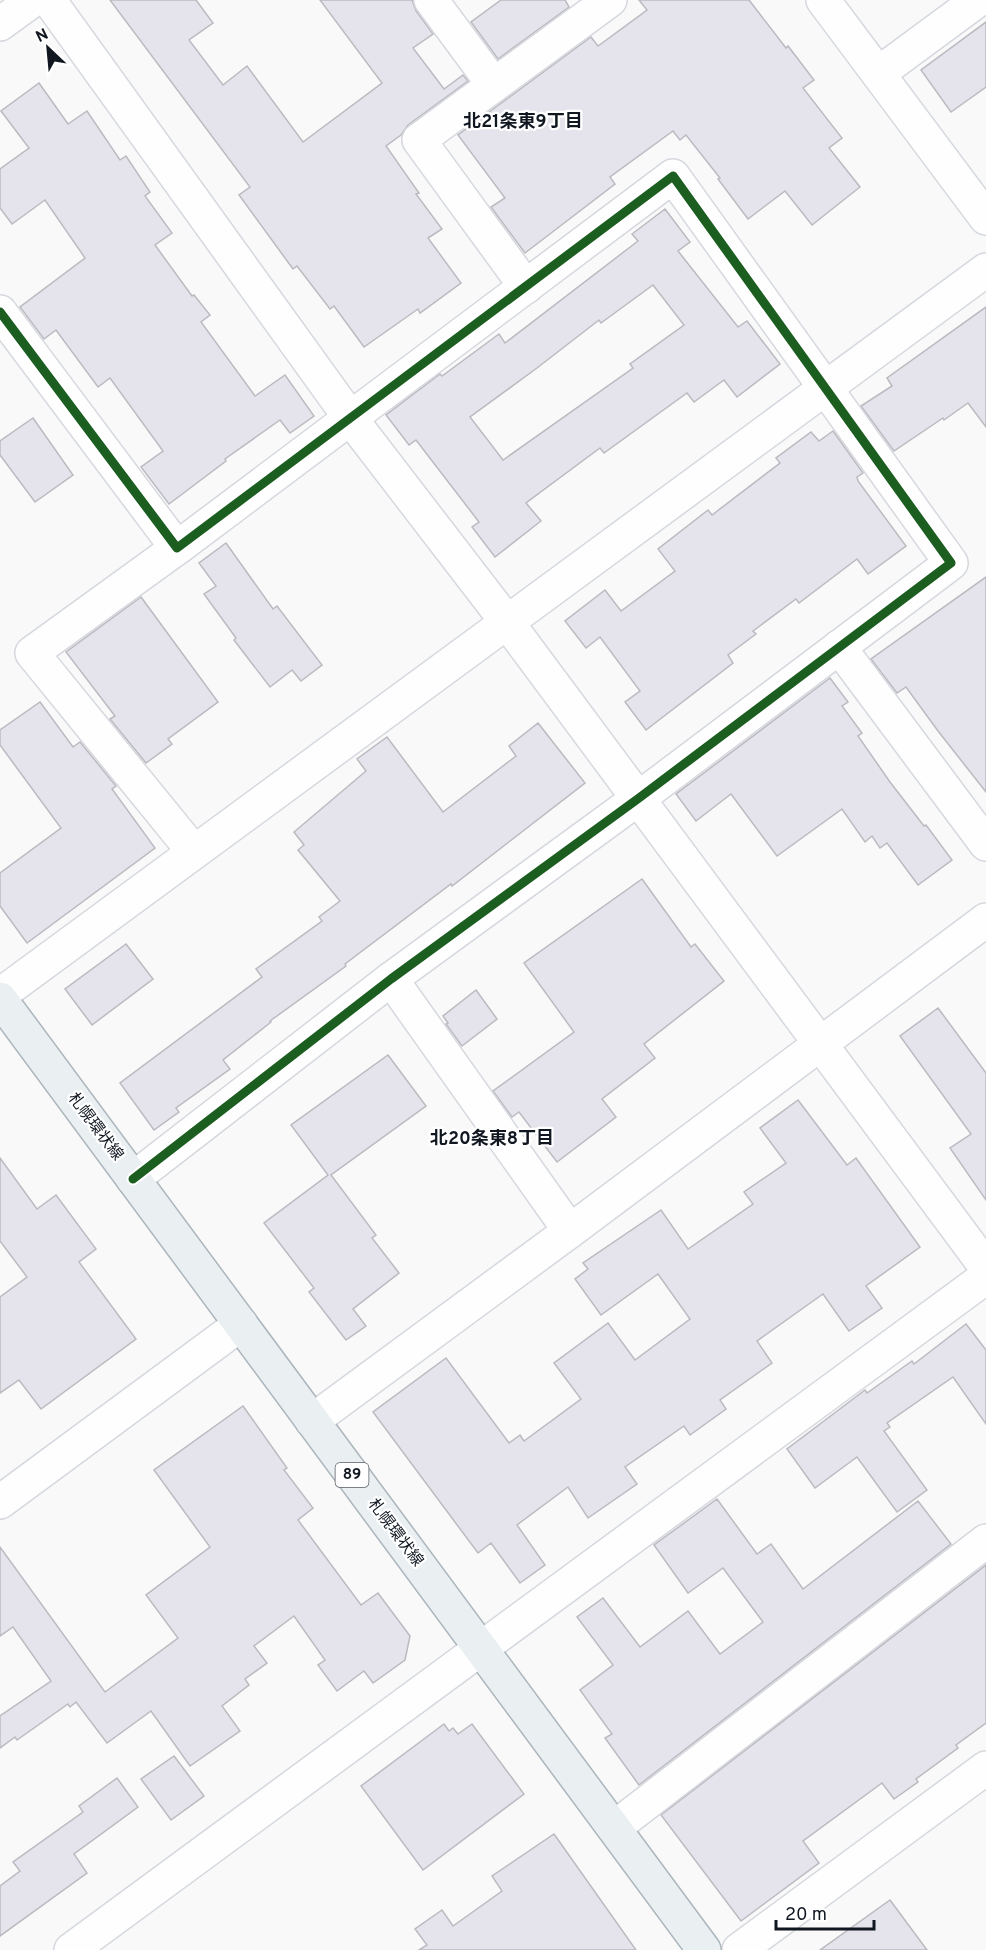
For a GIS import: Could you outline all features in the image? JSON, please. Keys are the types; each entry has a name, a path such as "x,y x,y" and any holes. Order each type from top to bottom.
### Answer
{"main road":[{"name":"札幌環状線","path":"0,999 704,1950"}],"street":[{"path":"0,24 33,0"},
{"path":"48,0 351,419 639,798 986,1267"},
{"path":"431,0 494,85"},
{"path":"526,287 418,140 610,0"},
{"path":"823,0 986,218"},
{"path":"879,73 978,0"},
{"path":"133,1179 392,979 639,798 951,563 673,176 351,419 32,653 194,852"},
{"path":"0,995 986,270"},
{"path":"2,320 177,548"},
{"path":"839,647 986,844"},
{"path":"312,1421 986,920"},
{"path":"392,979 570,1231"},
{"path":"71,1950 986,1277"},
{"path":"0,1502 241,1324"},
{"path":"614,1828 986,1541"},
{"path":"739,1950 986,1768"}],"building":[{"path":"110,0 196,0 213,23 189,40 223,85 247,66 303,142 382,83 320,0 412,0 416,11 433,34 413,48 444,89 463,75 468,81 408,125 401,135 386,146 419,193 416,194 442,229 428,238 461,283 420,313 418,309 364,347 334,306 330,309 297,266 293,269 239,195 250,187"},
{"path":"501,0 565,0 569,7 498,59 471,22"},
{"path":"639,0 749,0 814,80 803,88 842,138 829,148 860,187 812,225 785,191 748,219 718,179 720,178 686,135 680,140 673,131 610,177 615,184 525,253 491,207 505,198 458,135 591,37 598,46 647,10"},
{"path":"986,22 986,87 951,112 921,70"},
{"path":"39,83 68,124 87,111 120,160 126,156 150,192 145,196 172,233 155,245 192,296 194,295 210,315 201,322 255,396 285,375 314,416 290,433 280,420 225,459 226,461 169,504 141,467 163,451 110,378 98,387 56,330 44,339 20,307 85,258 45,200 12,224 0,208 0,169 29,148 1,111"},
{"path":"665,209 690,242 678,251 738,327 747,321 780,364 737,397 724,380 694,402 687,393 604,453 600,448 526,503 541,521 495,557 472,527 479,522 416,440 409,445 386,415 440,374 442,376 499,334 505,343 638,241 632,234","holes":["653,285 684,325 630,364 633,368 503,460 470,417 599,320 601,323"]},
{"path":"986,307 986,427 968,403 894,451 861,406 892,386 887,378"},
{"path":"33,418 73,475 35,502 0,455 0,441"},
{"path":"833,431 863,473 857,477 858,481 906,546 868,574 857,559 799,603 796,599 753,631 756,634 728,655 733,663 646,730 625,702 640,691 600,637 586,648 565,621 605,590 621,611 675,571 658,549 708,510 712,515 780,463 776,458 811,432 819,441"},
{"path":"226,543 273,609 277,606 322,665 301,681 292,670 270,687 234,640 236,638 204,594 216,586 199,563"},
{"path":"986,577 986,792 906,687 897,693 871,659"},
{"path":"141,597 218,702 168,739 172,744 146,763 110,719 115,716 66,652"},
{"path":"830,678 848,702 842,706 862,733 858,736 890,782 952,860 918,885 887,843 880,848 872,836 865,842 842,809 777,856 731,794 696,821 676,794"},
{"path":"40,702 73,747 80,742 116,786 112,789 155,848 27,943 0,906 0,873 61,828 0,745 0,730"},
{"path":"538,723 585,783 452,886 451,884 345,964 346,966 270,1021 223,1060 230,1069 176,1108 179,1112 154,1130 120,1083 262,977 256,969 322,921 319,917 340,901 298,850 304,845 294,832 366,771 357,759 387,737 443,812 516,756 509,746"},
{"path":"642,879 691,947 695,944 724,981 644,1044 655,1058 602,1099 616,1117 557,1162 519,1112 512,1117 493,1091 574,1032 524,963"},
{"path":"126,944 153,979 92,1025 65,989"},
{"path":"476,990 497,1019 462,1046 443,1016"},
{"path":"938,1008 986,1073 986,1200 950,1148 971,1134 900,1036"},
{"path":"388,1055 426,1106 331,1175 376,1235 372,1238 399,1273 353,1309 366,1326 346,1340 309,1292 314,1288 264,1223 328,1175 291,1125"},
{"path":"798,1100 847,1165 856,1158 920,1247 866,1286 882,1308 849,1331 823,1294 757,1341 772,1363 720,1400 726,1409 690,1435 684,1426 625,1467 637,1484 588,1518 568,1487 517,1525 545,1565 520,1583 491,1543 478,1553 373,1412 446,1358 509,1443 520,1435 524,1441 581,1399 554,1363 608,1323 635,1360 690,1319 658,1274 601,1315 575,1279 588,1269 583,1263 661,1210 688,1249 753,1204 744,1192 786,1163 760,1128"},
{"path":"0,1158 37,1209 56,1195 96,1249 79,1262 136,1339 41,1409 19,1380 0,1393 0,1297 27,1277 0,1241"},
{"path":"966,1324 986,1350 986,1424 953,1377 887,1423 890,1427 884,1431 927,1490 897,1512 857,1457 815,1488 787,1449 865,1390 867,1393 912,1361 914,1364"},
{"path":"243,1406 287,1468 284,1470 313,1508 298,1520 361,1605 378,1593 410,1636 405,1660 373,1683 364,1671 337,1691 318,1665 325,1660 294,1616 254,1646 267,1663 245,1679 249,1685 222,1706 240,1731 190,1766 151,1711 107,1743 76,1702 70,1707 68,1704 17,1740 15,1737 0,1748 0,1716 51,1681 13,1627 0,1636 0,1547 105,1692 178,1638 146,1595 210,1547 154,1470"},
{"path":"717,1499 757,1554 771,1544 803,1589 918,1501 951,1544 639,1785 605,1738 612,1734 580,1690 613,1665 577,1617 603,1598 640,1647 688,1611 720,1654 763,1622 723,1568 688,1593 654,1545"},
{"path":"986,1565 986,1723 956,1745 958,1748 916,1779 918,1782 894,1799 882,1783 803,1841 819,1863 741,1921 661,1815"},
{"path":"444,1724 449,1731 453,1728 458,1734 472,1724 524,1794 423,1870 361,1786"},
{"path":"174,1756 204,1796 171,1820 141,1779"},
{"path":"117,1778 138,1807 74,1854 87,1873 0,1936 0,1886 20,1871 13,1862 83,1812 79,1806"},
{"path":"554,1834 636,1950 419,1950 427,1945 415,1929 442,1910 453,1926 502,1891 492,1876"},
{"path":"890,1900 927,1950 820,1950"}],"cycle path":[{"path":"0,312 177,548 673,176 951,563 639,798 391,979 133,1179"}],"district":[{"name":"北21条東9丁目","path":"523,122"},
{"name":"北20条東8丁目","path":"492,1139"}]}
